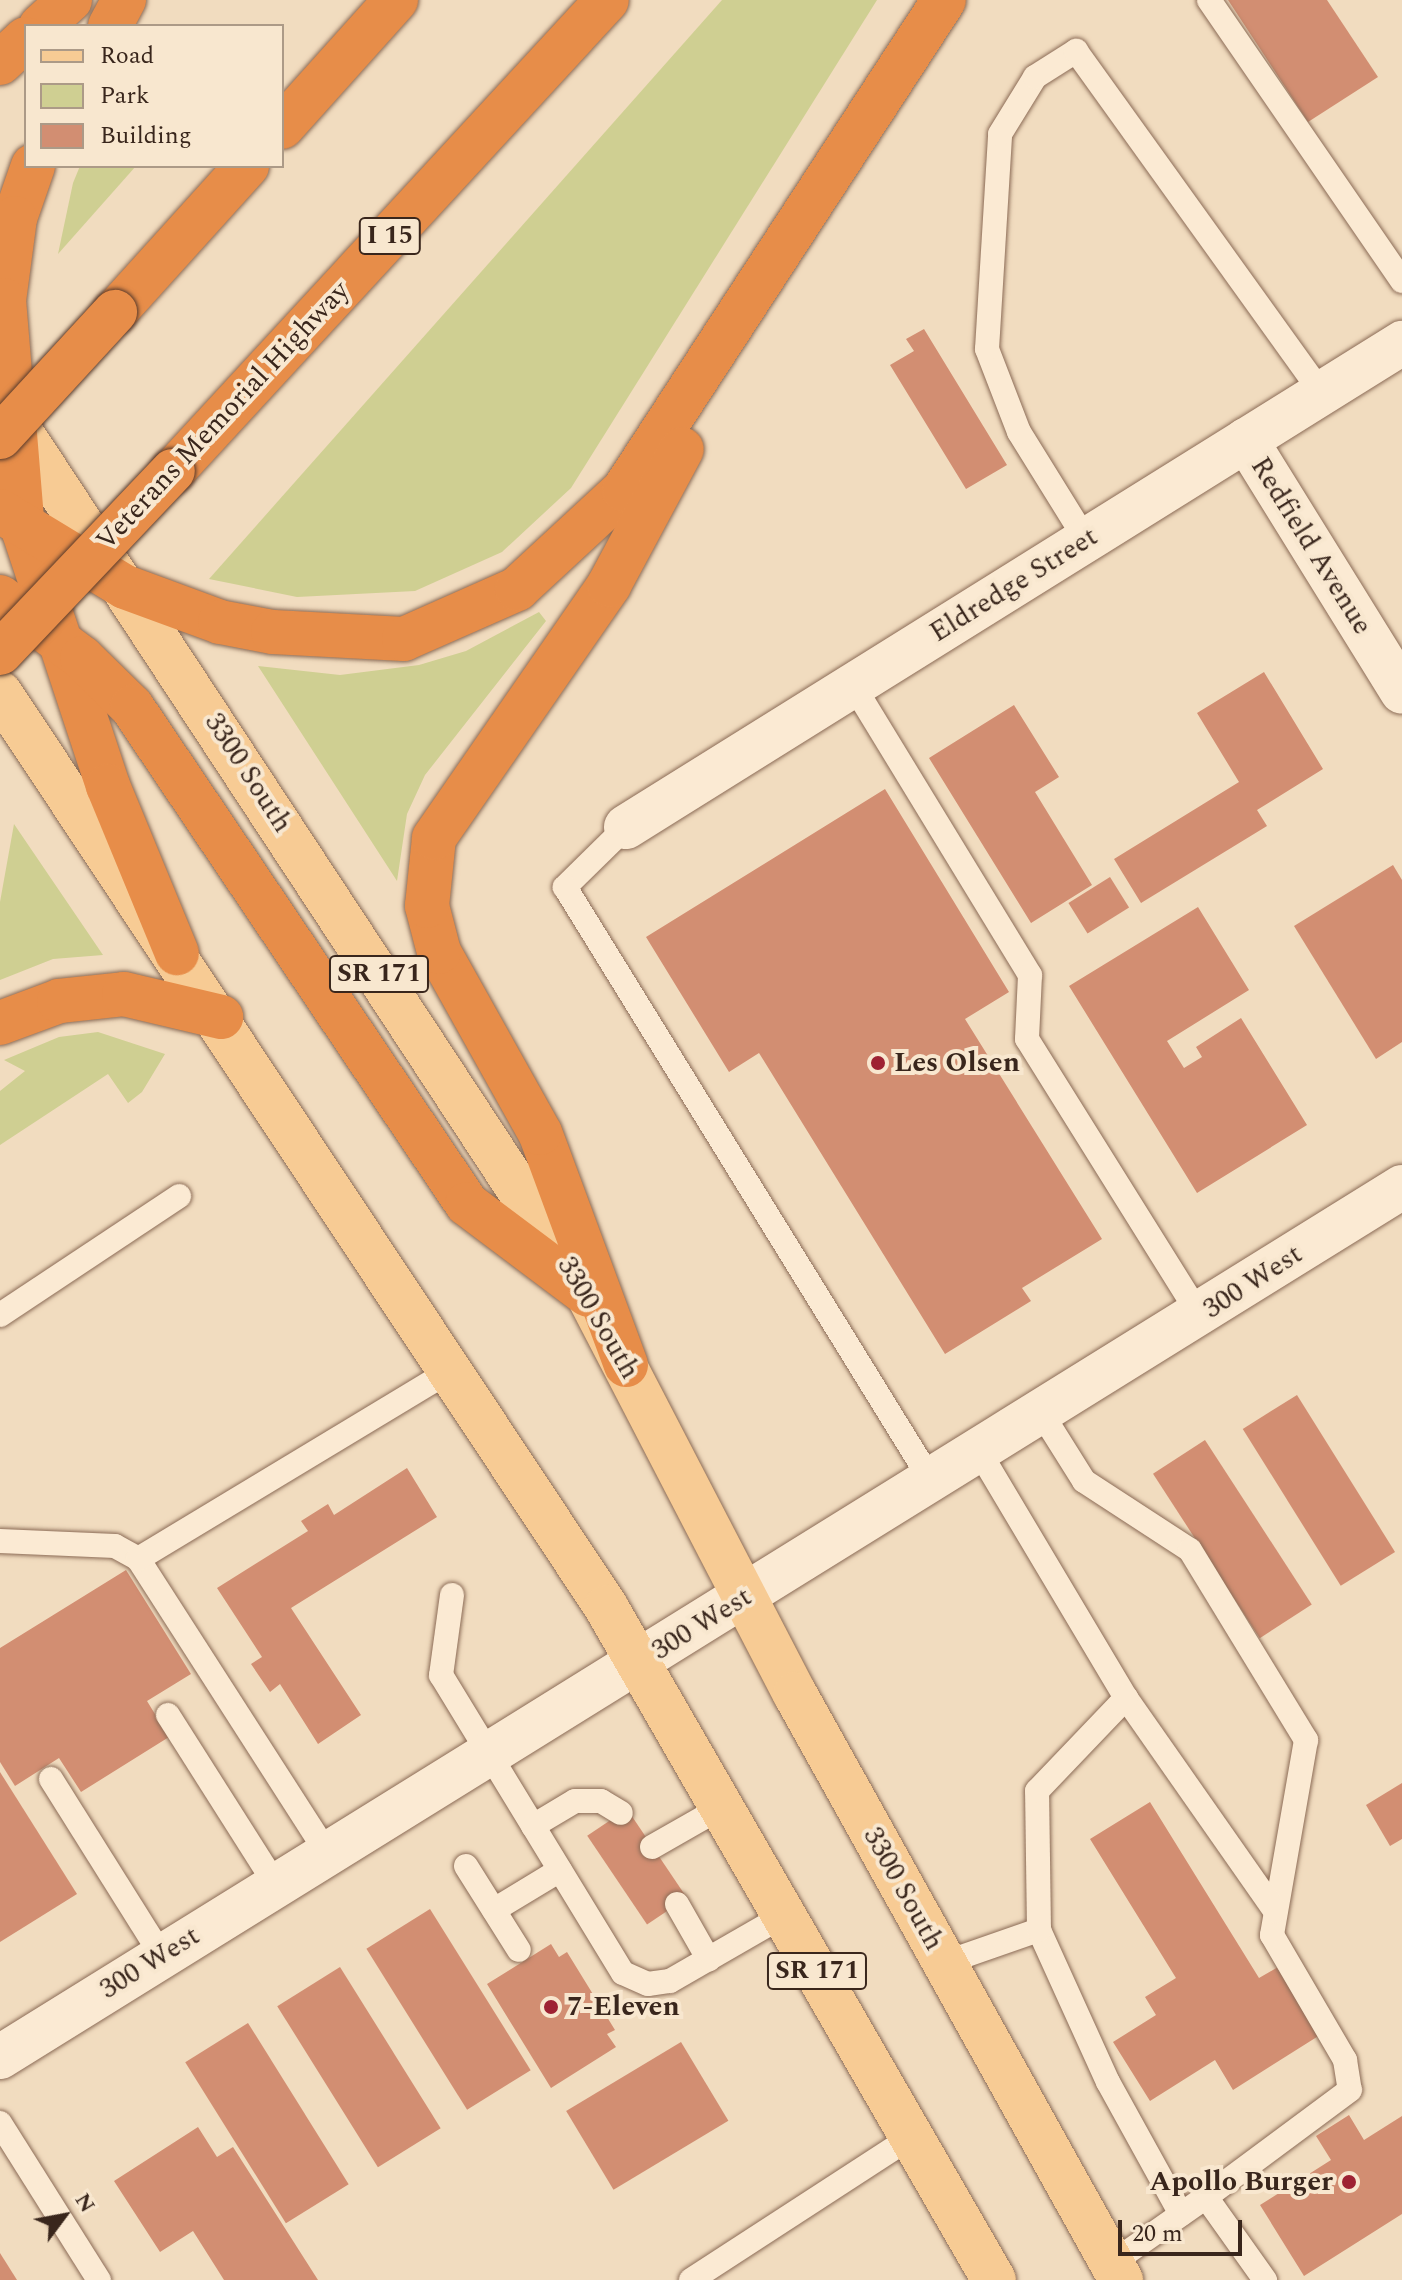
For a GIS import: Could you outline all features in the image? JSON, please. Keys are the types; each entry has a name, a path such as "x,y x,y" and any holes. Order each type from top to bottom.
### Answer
{"highway":[{"path":"43,24 70,0"},
{"path":"111,24 124,0"},
{"path":"284,125 396,0"},
{"name":"Veterans Memorial Highway","path":"0,653 173,471 607,0"},
{"path":"12,520 125,587 232,625 404,639 517,589 624,490 797,231 944,0"},
{"path":"0,63 24,41"},
{"path":"32,168 15,218 4,300 3,417 12,520 177,953"},
{"path":"3,417 115,312 245,168"},
{"path":"626,1365 540,1133 427,923 434,838 609,585 797,231"},
{"path":"0,597 109,681 180,770 467,1204 588,1295"},
{"path":"0,1023 59,1001 124,994 221,1017"}],"main road":[{"name":"3300 South","path":"3,417 125,587 588,1295 944,1963 1116,2271"},
{"name":"SR 171","path":"0,693 221,1017 640,1662 994,2280"}],"street":[{"name":"Eldredge Street","path":"626,827 1402,343"},
{"name":"Redfield Avenue","path":"1246,440 1402,692"},
{"name":"300 West","path":"0,2057 488,1753 980,1453 1402,1187"}],"lane":[{"path":"1209,0 1402,281"},
{"path":"1086,540 1019,432 987,349 1000,134 1035,77 1076,51 1322,393"},
{"path":"853,685 1030,975 1027,1039 1200,1316"},
{"path":"626,827 565,887 932,1482"},
{"path":"0,1315 179,1196"},
{"path":"138,1559 451,1370"},
{"path":"1042,1414 1084,1481 1190,1550 1306,1740 1272,1935 1345,2060 1350,2090 1321,2115 1181,2214 1116,2271"},
{"path":"980,1453 1126,1698 1275,1911"},
{"path":"0,1541 115,1546 138,1559 327,1853"},
{"path":"452,1595 441,1675 623,1973 648,1984 670,1981 785,1915"},
{"path":"1126,1698 1037,1791 1039,1930 1108,2082 1181,2214"},
{"path":"168,1715 276,1885"},
{"path":"51,1779 162,1956"},
{"path":"533,1826 575,1801 601,1801 621,1813"},
{"path":"652,1847 724,1806"},
{"path":"466,1866 519,1950"},
{"path":"494,1910 560,1870"},
{"path":"677,1904 709,1960"},
{"path":"944,1963 1039,1930"},
{"path":"0,2123 99,2280"},
{"path":"691,2280 911,2137"},
{"path":"1206,2197 1265,2280"}],"green space":[{"path":"722,0 877,0 571,488 502,552 415,591 297,597 209,579"},
{"path":"79,168 134,168 58,254 73,183"},
{"path":"539,612 546,621 425,775 407,814 397,881 258,666 340,675 419,665 466,651"},
{"path":"14,824 103,955 53,959 0,980 0,902"},
{"path":"98,1032 165,1054 142,1092 128,1103 108,1074 0,1145 0,1091 25,1071 4,1060 59,1037"}],"building":[{"path":"1228,0 1327,0 1378,77 1308,122"},
{"path":"924,329 1007,465 966,489 890,365 914,351 906,339"},
{"path":"1264,672 1323,769 1257,810 1267,826 1141,903 1114,859 1239,782 1197,713"},
{"path":"1014,705 1059,777 1035,792 1092,885 1031,923 929,758"},
{"name":"Les Olsen","path":"885,789 1009,992 965,1019 1102,1239 1022,1288 1031,1301 945,1354 759,1053 729,1072 646,937"},
{"path":"1393,865 1402,880 1402,1042 1376,1059 1294,926"},
{"path":"1110,877 1129,908 1088,933 1068,903"},
{"path":"1198,907 1249,990 1167,1041 1184,1068 1202,1057 1196,1047 1241,1018 1307,1125 1197,1193 1069,986"},
{"path":"1297,1395 1395,1552 1341,1586 1243,1429"},
{"path":"1205,1440 1312,1604 1260,1638 1153,1474"},
{"path":"407,1468 437,1517 291,1608 361,1715 318,1744 280,1684 270,1692 251,1664 262,1657 217,1588 308,1531 301,1521 328,1504 334,1515"},
{"path":"126,1570 191,1674 147,1701 169,1737 81,1792 59,1758 15,1786 0,1762 0,1648"},
{"path":"0,1772 77,1894 0,1942"},
{"path":"1402,1783 1402,1839 1390,1846 1366,1805"},
{"path":"1150,1802 1259,1978 1278,1967 1320,2035 1233,2090 1215,2060 1150,2101 1113,2042 1156,2015 1145,1997 1176,1978 1090,1839"},
{"name":"7-Eleven","path":"627,1809 687,1898 647,1925 587,1836"},
{"path":"430,1909 531,2070 467,2110 366,1949"},
{"name":"7-Eleven","path":"551,1944 559,1957 567,1952 615,2030 607,2034 616,2047 551,2088 487,1984"},
{"path":"340,1967 441,2128 378,2167 277,2006"},
{"path":"248,2023 349,2184 286,2223 185,2062"},
{"path":"681,2042 728,2121 614,2190 566,2111"},
{"name":"Apollo Burger","path":"1349,2115 1364,2140 1402,2116 1402,2214 1304,2276 1260,2205 1331,2160 1316,2136"},
{"path":"198,2127 217,2157 233,2147 318,2280 224,2280 193,2231 160,2252 114,2181"},
{"path":"0,2253 17,2280 0,2280"}],"place":[{"name":"Les Olsen","path":"878,1063"},
{"name":"7-Eleven","path":"551,2007"},
{"name":"Apollo Burger","path":"1349,2182"}]}
